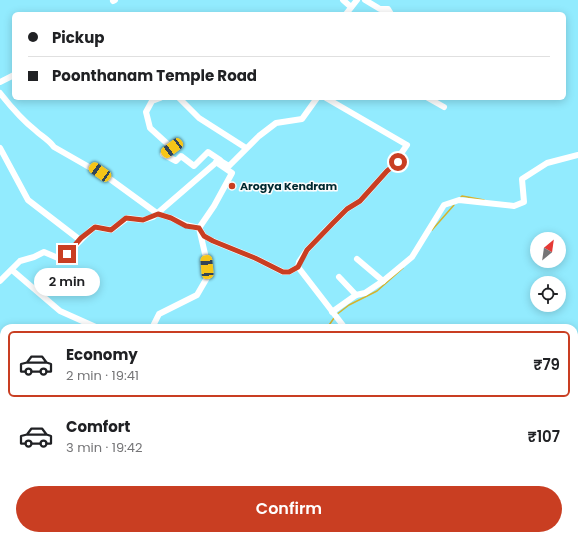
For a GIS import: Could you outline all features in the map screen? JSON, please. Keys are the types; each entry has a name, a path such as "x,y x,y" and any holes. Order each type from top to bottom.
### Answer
{"street":[{"path":"343,0 351,7"},
{"path":"347,12 357,0"},
{"path":"365,0 380,9 388,9 390,12"},
{"path":"0,82 12,76"},
{"path":"0,93 14,112 36,132 49,140 54,147 96,170 158,214 171,218 186,226 199,228 204,236 213,241 255,258 283,272 289,272 298,267 307,250 347,209 360,201 387,171 398,162 407,145 329,100"},
{"path":"152,100 146,112 150,128 172,148 163,154 176,161 181,156 194,166 208,152 232,173 214,206 199,228 206,258 208,276 197,295 159,314 154,324"},
{"path":"181,100 199,118 246,148"},
{"path":"218,161 229,166 246,148 276,124 302,119 316,100"},
{"path":"433,100 444,107"},
{"path":"0,148 28,200 80,240"},
{"path":"332,312 356,295 365,292 383,281 412,257 444,205 459,200 514,206 524,202 522,179 547,163 578,155"},
{"path":"0,281 20,261 44,252 58,258 63,256 95,227 111,230 126,218 143,220 158,214 218,161"},
{"path":"357,259 383,281"},
{"path":"298,267 342,324"},
{"path":"12,270 60,311 89,324"},
{"path":"339,277 356,295"}],"waterway":[{"path":"459,199 462,196 484,200"},
{"path":"432,230 454,205"},
{"path":"336,315 349,305 377,291 403,268"},
{"path":"330,324 334,318"}],"place":[{"name":"Arogya Kendram","path":"232,186"}],"route":[{"path":"67,254 81,238 95,227 111,230 116,228 126,218 143,220 158,214 171,218 186,226 199,228 204,236 213,241 269,264 283,272 289,272 298,267 299,262 307,250 333,223 347,209 360,201 387,171 398,162"}]}
